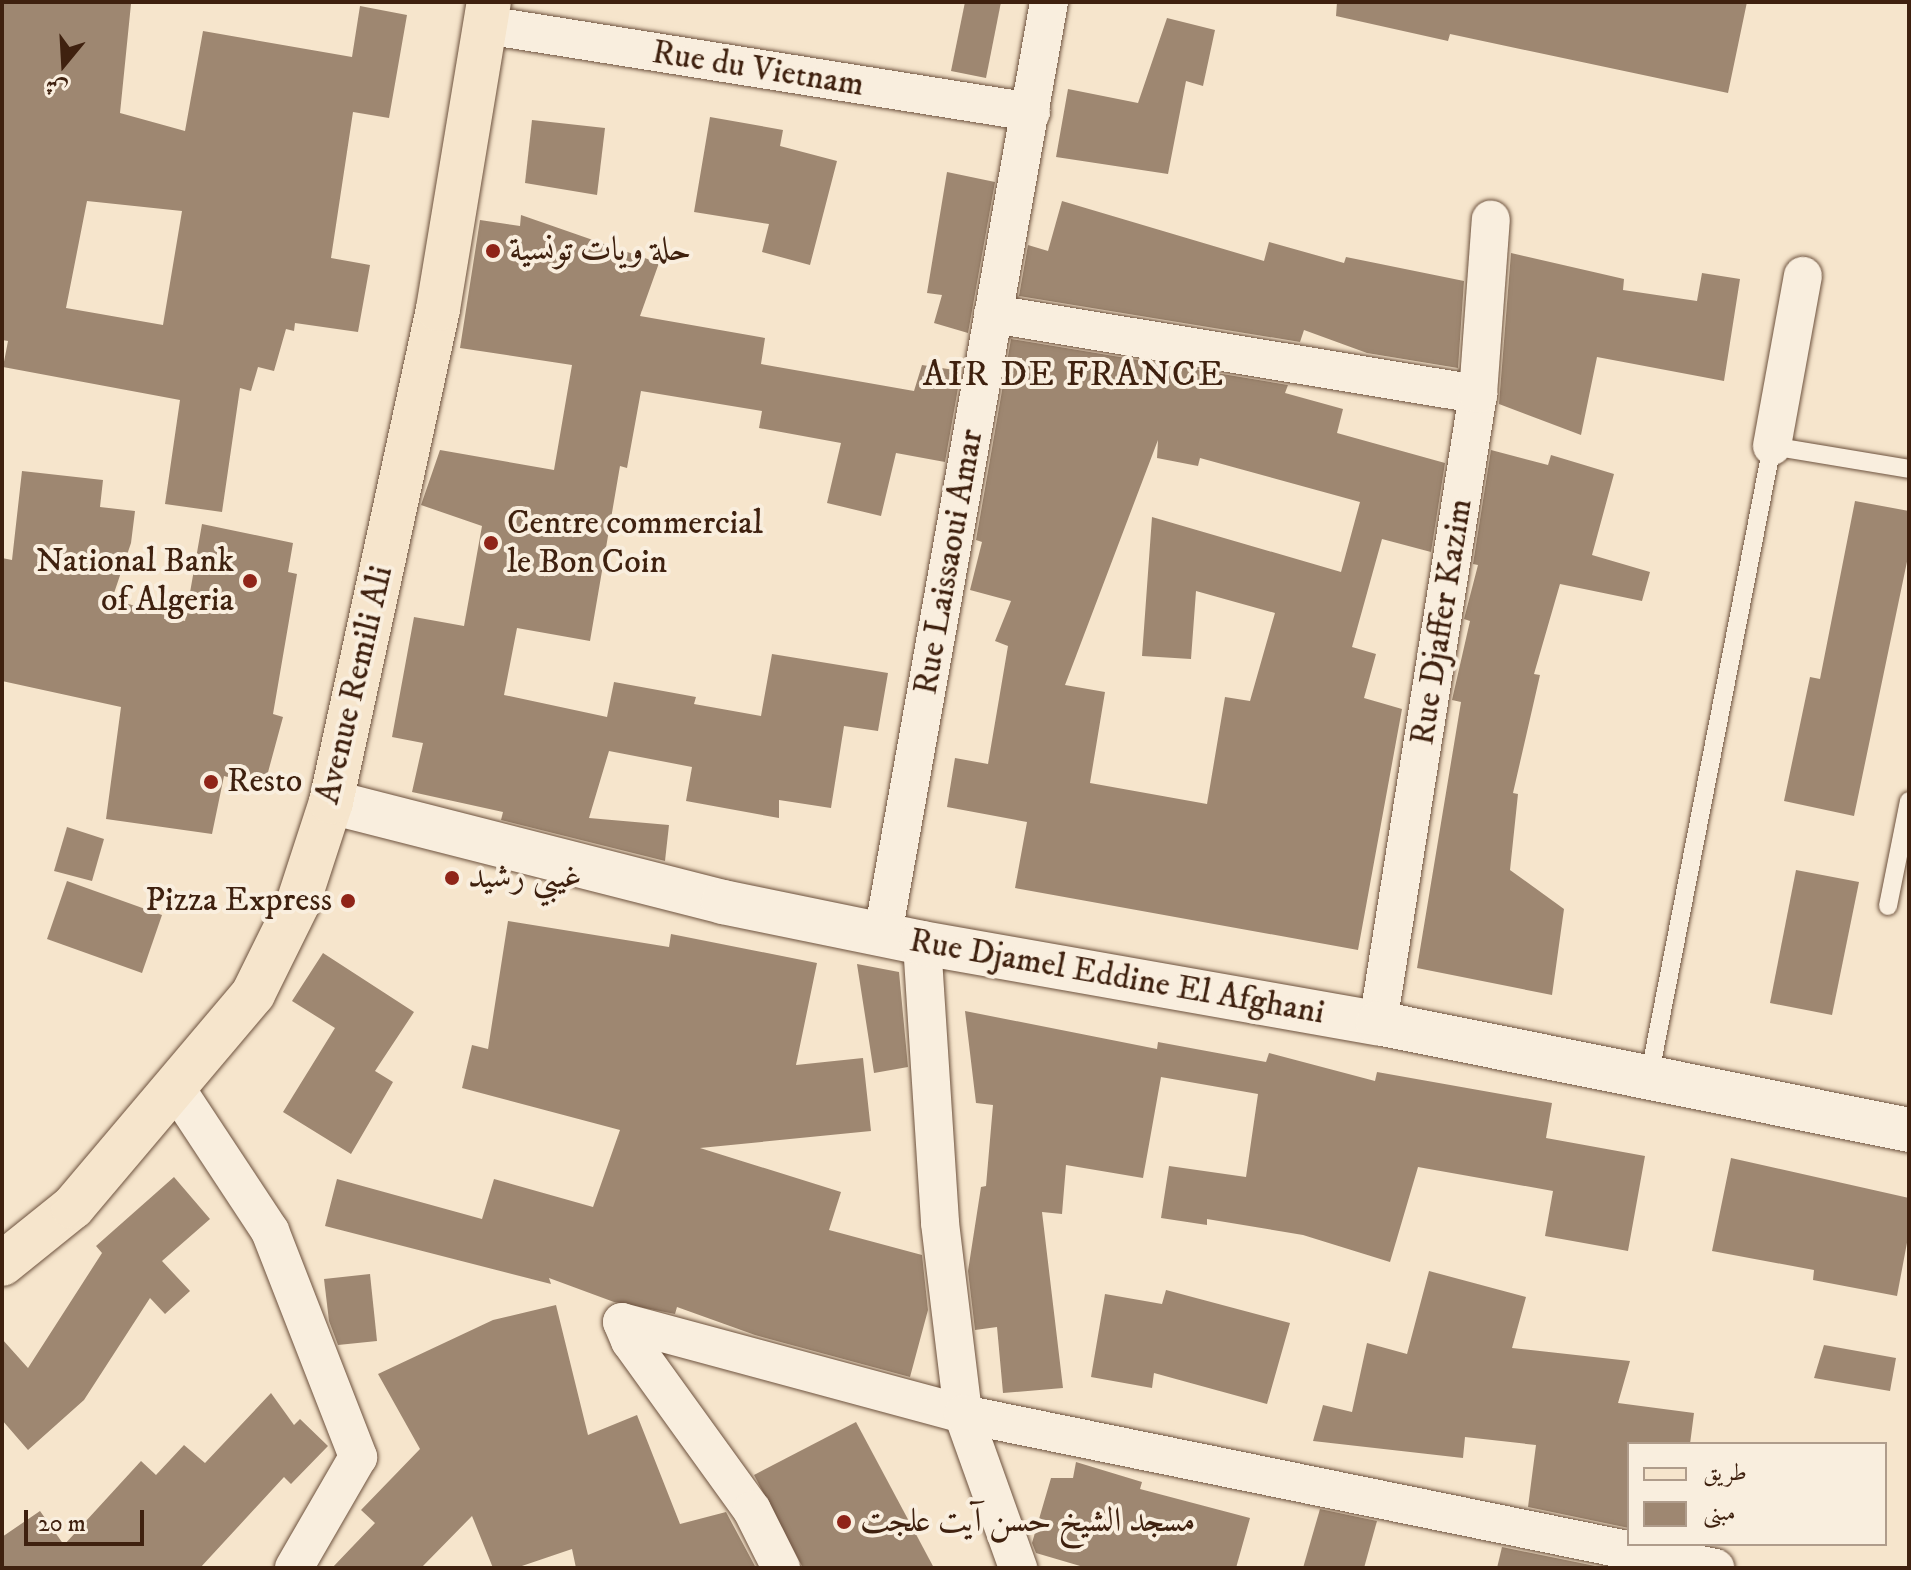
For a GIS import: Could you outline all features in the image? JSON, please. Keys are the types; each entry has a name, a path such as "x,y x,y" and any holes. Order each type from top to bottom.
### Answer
{"main road":[{"name":"Avenue Remili Ali","path":"2,1264 73,1207 253,994 298,903 331,802 438,309 487,13"},
{"name":"Rue Djamel Eddine El Afghani","path":"331,802 723,902 902,938 1378,1023 1909,1130"}],"street":[{"name":"Rue Laissaoui Amar","path":"1018,1568 963,1414 902,938 993,314 1049,2"},
{"name":"Rue du Vietnam","path":"487,13 1031,112"},
{"name":"Rue Djaffer Kazim","path":"1378,1023 1478,394 1491,219"},
{"path":"1772,446 1803,276"},
{"path":"993,314 1478,394"},
{"path":"175,1087 270,1231 358,1457 294,1568"},
{"path":"781,1568 752,1510 630,1341 622,1322 963,1414 1715,1568"}],"lane":[{"path":"1649,1078 1772,446 1909,469"},
{"path":"1888,906 1904,852 1909,801"}],"building":[{"path":"2,2 131,4 120,113 185,131 203,31 352,57 360,6 407,15 389,118 353,112 331,258 370,265 358,332 295,323 294,331 286,329 274,371 258,367 251,391 240,388 222,512 165,504 180,400 3,367 8,341 2,340","holes":["87,201 182,211 163,325 66,308"]},
{"path":"965,2 1001,2 986,78 951,71"},
{"path":"1337,2 1747,2 1728,93 1450,34 1448,41 1336,16"},
{"path":"1167,18 1215,30 1203,86 1186,81 1168,174 1056,157 1068,89 1138,103"},
{"path":"710,117 783,130 780,146 837,161 810,265 762,252 769,224 694,212"},
{"path":"532,120 605,128 597,195 525,183"},
{"path":"947,172 995,182 968,333 934,323 942,295 927,293"},
{"path":"1062,201 1264,261 1269,242 1344,263 1346,257 1464,281 1458,368 1367,353 1304,330 1300,342 1019,296 1028,245 1048,251"},
{"path":"521,215 659,263 640,316 765,338 761,364 914,391 922,365 961,371 945,462 896,453 881,516 827,503 841,443 759,428 762,411 641,391 627,468 620,466 590,641 517,628 504,695 607,717 614,682 696,697 694,704 761,716 772,654 888,673 878,731 844,726 831,808 779,800 779,818 686,801 692,767 609,751 589,818 669,825 665,861 501,820 503,812 412,792 423,743 392,737 414,617 464,626 482,526 421,505 440,450 554,470 572,365 460,348 480,220 520,226"},
{"path":"1511,253 1624,279 1623,290 1697,301 1702,273 1740,279 1724,381 1597,357 1581,435 1499,404"},
{"path":"1011,339 1288,385 1285,393 1343,409 1337,433 1445,463 1431,552 1382,539 1352,647 1376,654 1364,698 1402,709 1358,950 1015,888 1027,822 947,807 955,758 988,764 1008,646 995,641 1011,601 970,590 982,542 976,540","holes":["1158,440 1157,458 1198,466 1200,458 1360,502 1341,572 1152,517 1142,656 1191,659 1196,591 1275,613 1250,701 1225,697 1207,804 1090,783 1105,692 1065,685"]},
{"path":"1491,450 1548,465 1551,455 1614,474 1592,555 1650,572 1642,601 1560,584 1534,674 1540,675 1513,793 1518,794 1510,870 1564,909 1552,995 1417,968 1461,702 1452,700 1470,621 1464,619 1478,565 1473,564"},
{"path":"22,471 103,480 100,507 135,511 131,543 112,599 185,621 202,524 293,543 288,572 297,574 273,714 283,717 264,787 224,776 212,834 106,819 121,707 2,681 2,558 12,560"},
{"path":"1855,501 1909,511 1909,552 1854,816 1784,801 1810,677 1820,679"},
{"path":"67,827 104,839 92,881 54,871"},
{"path":"1796,870 1859,882 1832,1015 1770,1003"},
{"path":"67,881 162,915 142,973 47,939"},
{"path":"508,921 669,947 671,934 817,963 796,1065 863,1058 871,1131 700,1148 841,1192 829,1230 922,1255 928,1310 910,1377 755,1335 677,1307 675,1314 614,1302 549,1278 551,1284 325,1226 337,1179 482,1219 494,1179 593,1207 620,1130 462,1088 472,1045 488,1049"},
{"path":"323,953 414,1012 375,1071 393,1082 351,1154 283,1112 335,1028 292,1001"},
{"path":"857,964 899,972 908,1067 874,1073"},
{"path":"965,1011 1157,1049 1158,1042 1266,1062 1269,1053 1375,1081 1377,1072 1552,1103 1546,1138 1645,1156 1628,1251 1545,1236 1553,1191 1418,1167 1390,1262 1303,1235 1207,1219 1207,1225 1161,1218 1169,1166 1246,1177 1258,1094 1161,1077 1143,1178 1066,1165 1062,1214 1042,1212 1063,1388 1003,1393 997,1327 975,1330 968,1271 981,1187 986,1186 993,1105 976,1103"},
{"path":"1731,1158 1909,1198 1909,1232 1897,1296 1813,1280 1814,1270 1712,1251"},
{"path":"174,1177 210,1219 162,1261 190,1291 165,1314 150,1298 84,1400 28,1450 2,1420 2,1339 28,1368 102,1253 96,1246"},
{"path":"1429,1271 1526,1297 1512,1348 1630,1361 1618,1403 1694,1413 1690,1442 1627,1442 1627,1528 1528,1507 1536,1445 1465,1437 1463,1458 1313,1441 1323,1405 1352,1412 1367,1343 1407,1354"},
{"path":"370,1274 377,1341 338,1345 329,1321 324,1279"},
{"path":"1166,1290 1290,1323 1267,1404 1154,1373 1152,1388 1091,1377 1105,1294 1162,1304"},
{"path":"556,1305 588,1435 637,1415 680,1524 726,1512 756,1568 576,1568 572,1549 516,1568 493,1568 472,1516 421,1568 332,1568 375,1523 361,1510 420,1449 378,1374 493,1320"},
{"path":"1824,1345 1896,1358 1890,1391 1814,1378"},
{"path":"271,1393 294,1425 300,1419 328,1446 291,1484 284,1477 200,1568 2,1568 2,1537 40,1511 64,1545 141,1461 156,1475 184,1445 205,1463"},
{"name":"مسجد الشيخ حسن آيت علجت","path":"856,1422 934,1568 803,1568 754,1475"},
{"path":"1076,1462 1142,1482 1140,1489 1250,1518 1236,1568 1087,1568 1036,1553 1032,1543 1051,1478 1073,1478"},
{"path":"1320,1509 1377,1521 1364,1568 1303,1568"},
{"path":"1502,1547 1605,1568 1497,1568"}],"place":[{"name":"حلة ويات تونسية","path":"493,251"},
{"name":"Centre commercial le Bon Coin","path":"491,543"},
{"name":"National Bank of Algeria","path":"250,581"},
{"name":"Resto","path":"211,782"},
{"name":"غيبي رشيد","path":"452,878"},
{"name":"Pizza Express","path":"348,901"},
{"name":"مسجد الشيخ حسن آيت علجت","path":"844,1522"}],"district":[{"name":"AIR DE FRANCE","path":"1074,375"}]}
